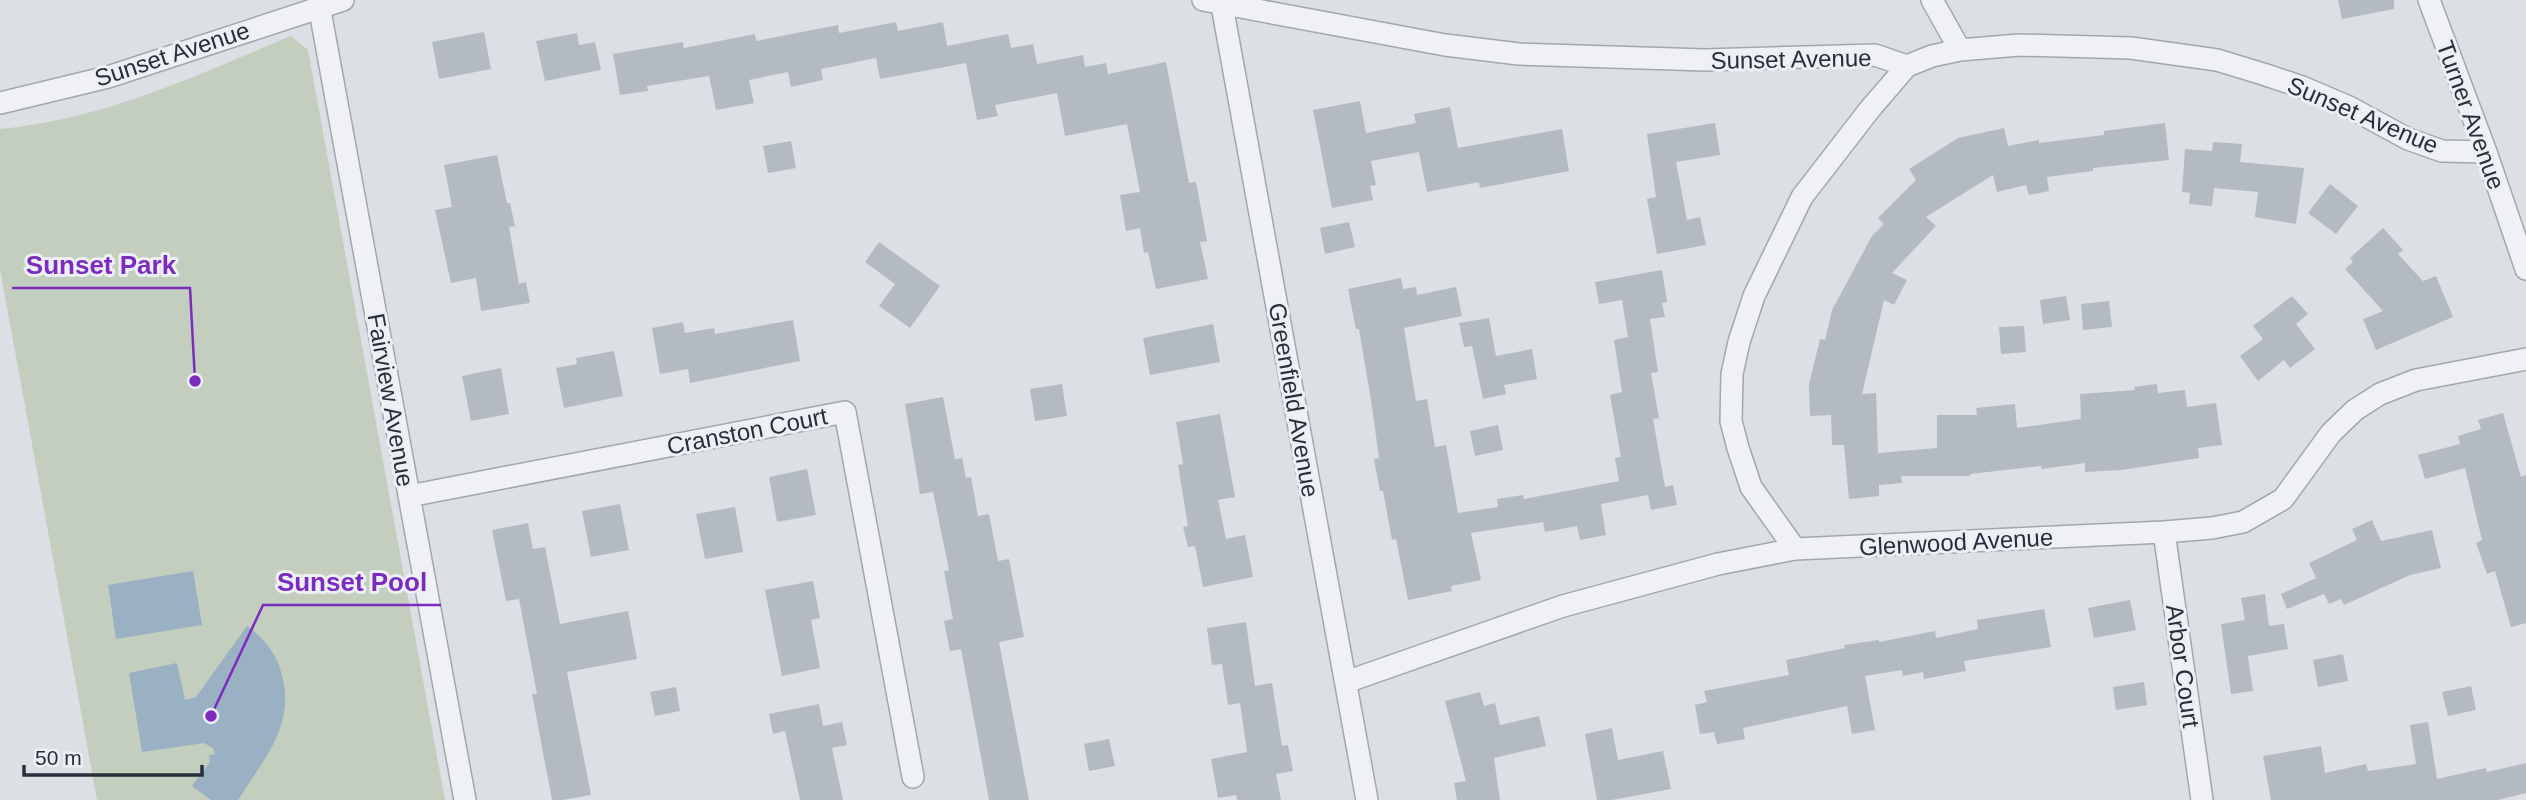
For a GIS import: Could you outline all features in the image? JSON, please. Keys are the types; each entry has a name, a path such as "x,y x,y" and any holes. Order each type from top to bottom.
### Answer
{"street":[{"name":"Sunset Avenue","path":"0,103 108,77 318,3 343,0"},
{"path":"1932,0 1960,50"},
{"name":"Turner Avenue","path":"2429,0 2526,269"},
{"name":"Sunset Avenue","path":"1215,1 1445,46 1519,54 1706,60 1875,55 1907,66 1932,56 1960,50 2019,45 2131,48 2217,60 2302,87 2348,107 2407,139 2442,151 2486,152"},
{"name":"Greenfield Avenue","path":"1215,1 1367,800"},
{"name":"Fairview Avenue","path":"318,3 465,800"},
{"path":"1795,549 1751,487 1738,448 1731,421 1732,374 1739,342 1754,296 1802,197 1907,66"},
{"name":"Glenwood Avenue","path":"1346,682 1575,603 1718,564 1795,549 2164,532 2243,523 2283,499 2331,433 2355,410 2380,394 2416,380 2526,359"},
{"name":"Cranston Court","path":"409,496 845,412 913,777"},
{"name":"Arbor Court","path":"2164,532 2202,800"}],"green space":[{"path":"291,36 308,50 445,800 97,800 0,269 0,129 38,124 112,106 185,80"}],"water":[{"path":"193,571 202,625 116,639 108,585"},
{"path":"247,626 263,640 276,658 285,691 285,708 275,740 238,800 211,800 192,786 210,762 209,755 215,754 213,748 204,743 142,752 129,673 177,663 185,700 196,697"}],"building":[{"path":"2338,0 2394,0 2394,9 2342,19"},
{"path":"896,22 898,31 943,22 947,46 1008,34 1011,48 1033,44 1037,64 1083,55 1085,67 1106,63 1108,74 1166,62 1189,183 1196,182 1207,241 1200,242 1208,279 1156,289 1148,252 1144,253 1140,228 1126,231 1120,195 1140,192 1127,124 1065,136 1057,93 995,105 998,116 977,120 966,63 880,79 876,58 821,69 823,80 791,87 788,72 749,80 754,103 716,110 709,76 647,86 648,91 620,95 613,54 683,42 684,48 755,34 756,41 838,25 839,33"},
{"path":"484,32 491,69 439,79 432,42"},
{"path":"577,33 579,45 595,42 601,70 545,81 536,41"},
{"path":"1360,101 1366,133 1416,123 1414,114 1450,107 1458,148 1562,129 1569,171 1480,188 1479,182 1427,192 1419,152 1371,161 1376,185 1370,186 1373,200 1332,208 1313,110"},
{"path":"1715,123 1720,155 1676,162 1687,220 1700,217 1706,245 1657,254 1647,199 1656,197 1647,134"},
{"path":"2165,123 2169,160 2093,168 2093,171 2047,177 2049,191 2029,195 2026,185 1997,192 1993,175 1926,217 1936,226 1892,273 1907,280 1894,305 1884,300 1862,394 1876,393 1878,453 1937,448 1937,415 1977,415 1976,408 2015,404 2017,428 2081,419 2080,394 2135,390 2134,387 2157,384 2158,393 2185,390 2187,407 2216,403 2222,445 2198,448 2199,458 2122,470 2085,472 2085,463 1970,476 1901,476 1902,483 1879,485 1879,496 1849,499 1844,445 1832,445 1831,415 1810,416 1809,384 1820,339 1825,340 1832,310 1872,236 1884,224 1878,218 1916,180 1909,169 1958,138 2004,128 2008,146 2039,140 2039,143 2104,135 2104,131"},
{"path":"791,141 796,168 768,173 763,146"},
{"path":"2213,142 2242,144 2240,162 2304,168 2296,224 2255,217 2258,192 2214,188 2212,206 2189,204 2190,193 2182,192 2185,149 2212,151"},
{"path":"497,155 507,203 510,203 515,226 509,227 519,284 526,282 530,303 481,311 476,278 451,283 435,210 452,207 444,165"},
{"path":"2330,184 2358,206 2336,234 2308,213"},
{"path":"1349,222 1355,247 1325,254 1320,228"},
{"path":"2383,228 2403,250 2398,254 2423,281 2436,276 2453,317 2376,350 2363,319 2383,311 2345,269 2353,262 2350,258"},
{"path":"879,242 940,286 910,328 879,306 895,284 865,262"},
{"path":"1662,270 1667,302 1662,303 1665,317 1650,319 1658,372 1651,373 1659,418 1653,419 1665,487 1673,485 1677,505 1651,510 1648,495 1601,504 1606,535 1580,540 1577,526 1545,532 1543,522 1471,533 1481,580 1451,586 1452,591 1408,600 1396,539 1392,540 1383,491 1380,491 1374,459 1379,458 1371,400 1359,329 1356,329 1348,289 1401,278 1403,289 1416,287 1417,295 1456,287 1462,316 1404,328 1416,401 1427,399 1435,447 1446,445 1458,513 1498,507 1497,499 1523,495 1524,499 1619,481 1615,458 1621,457 1610,395 1622,392 1614,340 1628,337 1622,300 1599,304 1595,282"},
{"path":"2066,296 2070,320 2043,324 2040,300"},
{"path":"2292,296 2308,314 2296,324 2315,349 2290,368 2284,360 2258,381 2240,356 2263,339 2253,326"},
{"path":"2109,301 2112,327 2083,330 2081,304"},
{"path":"1489,318 1496,356 1532,349 1537,379 1504,385 1506,394 1483,399 1472,346 1464,347 1459,323"},
{"path":"793,320 800,361 690,383 688,369 660,374 652,328 683,322 685,333 714,328 715,334"},
{"path":"1213,324 1220,362 1150,375 1143,338"},
{"path":"2024,326 2026,352 2001,354 1999,327"},
{"path":"614,351 623,396 564,408 556,368 577,364 576,358"},
{"path":"501,368 509,414 471,421 462,376"},
{"path":"1062,384 1067,416 1035,421 1030,389"},
{"path":"943,397 955,459 962,458 966,478 971,477 978,516 989,514 998,561 1009,559 1024,637 999,642 1029,800 989,800 961,649 950,651 944,621 953,619 944,571 949,570 933,492 920,494 905,404"},
{"path":"2503,413 2521,477 2526,475 2526,623 2511,627 2495,571 2487,574 2476,543 2482,540 2465,468 2425,479 2418,455 2460,444 2458,436 2481,429 2478,420"},
{"path":"1220,414 1235,497 1218,500 1226,539 1245,535 1253,577 1203,587 1195,546 1188,547 1183,527 1188,526 1178,465 1183,464 1176,422"},
{"path":"1498,425 1503,450 1475,456 1470,431"},
{"path":"807,469 816,515 777,522 769,477"},
{"path":"620,504 629,550 591,557 582,511"},
{"path":"735,507 743,552 705,559 696,514"},
{"path":"2372,520 2381,541 2432,530 2441,568 2410,575 2344,605 2341,599 2329,604 2324,594 2287,609 2281,594 2316,578 2309,563 2357,540 2352,529"},
{"path":"528,523 533,549 545,547 560,624 628,611 637,659 567,672 591,795 563,800 552,800 532,694 537,694 519,599 506,601 492,530"},
{"path":"813,581 820,618 811,620 820,668 782,676 765,590"},
{"path":"2265,594 2269,626 2284,624 2288,649 2248,656 2253,691 2231,694 2221,624 2245,620 2241,598"},
{"path":"2130,600 2136,630 2094,638 2088,608"},
{"path":"2044,609 2051,647 1964,661 1966,671 1924,679 1923,672 1903,676 1902,670 1865,676 1875,730 1852,734 1847,706 1743,728 1745,739 1717,744 1714,732 1700,734 1695,705 1707,702 1704,691 1789,675 1786,660 1845,648 1844,645 1879,642 1935,631 1936,638 1978,629 1977,620"},
{"path":"1246,622 1255,686 1272,683 1282,746 1288,745 1293,771 1276,774 1281,800 1237,800 1236,795 1218,798 1211,759 1247,752 1240,703 1228,705 1222,664 1212,665 1207,628"},
{"path":"2343,654 2348,681 2318,687 2313,660"},
{"path":"2144,682 2147,705 2116,710 2113,687"},
{"path":"2471,686 2476,710 2448,716 2442,692"},
{"path":"676,687 680,711 655,716 650,692"},
{"path":"1480,692 1484,706 1495,703 1500,725 1539,716 1546,746 1494,758 1500,800 1457,800 1454,783 1466,781 1445,701"},
{"path":"819,704 823,726 842,722 847,745 832,748 843,800 800,800 785,731 773,734 769,714"},
{"path":"2428,722 2437,779 2486,768 2487,772 2526,763 2526,793 2498,800 2271,800 2263,756 2321,746 2325,773 2366,764 2368,771 2416,764 2410,725"},
{"path":"1612,728 1618,760 1663,751 1671,789 1612,800 1597,800 1585,734"},
{"path":"1109,739 1115,766 1089,771 1084,744"}],"place":[{"name":"Sunset Park","path":"195,381"},
{"name":"Sunset Pool","path":"211,716"}]}
